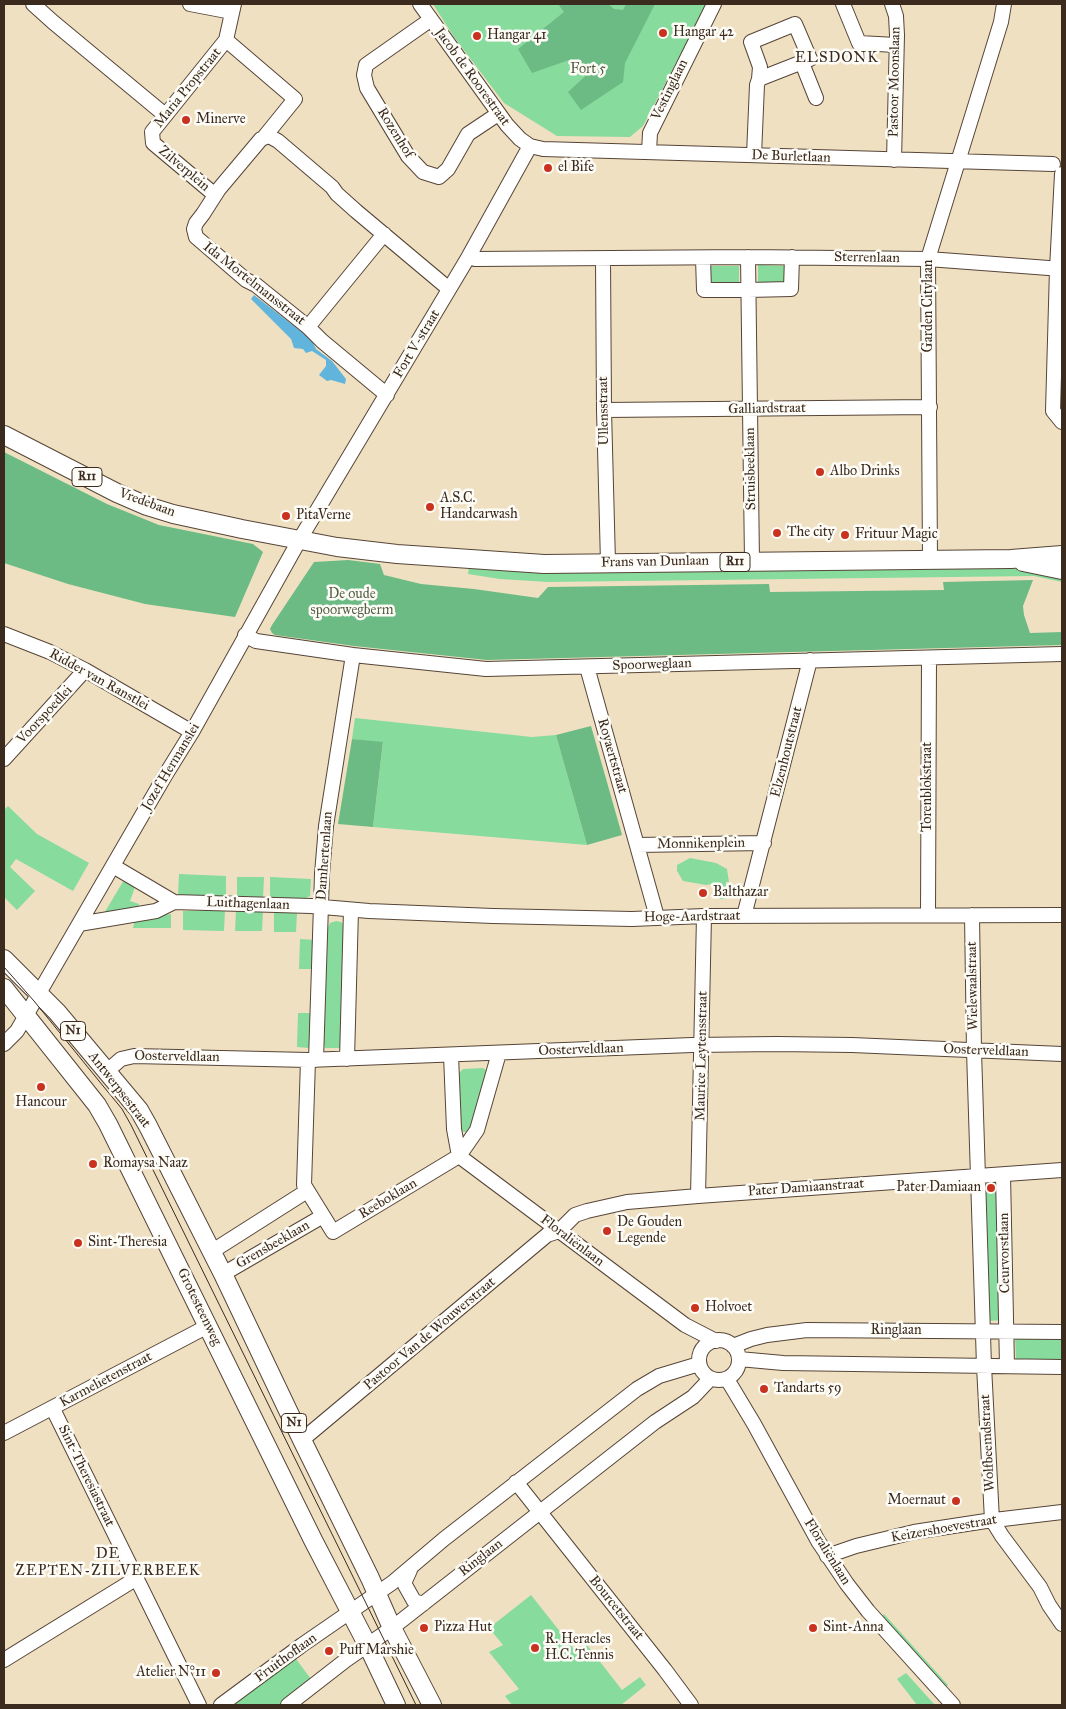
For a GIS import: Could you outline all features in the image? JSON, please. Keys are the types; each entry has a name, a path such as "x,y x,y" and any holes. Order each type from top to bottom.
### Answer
{"main road":[{"name":"Vredebaan","path":"4,435 117,493 147,506 230,527 300,540"},
{"name":"Frans van Dunlaan","path":"300,540 397,554 544,564 1010,558 1062,555"},
{"name":"Frans van Dunlaan","path":"1010,558 1062,570"},
{"name":"Antwerpsestraat","path":"4,958 57,1012 139,1110 211,1252"},
{"name":"N1","path":"4,988 26,1015"},
{"name":"Grotesteenweg","path":"26,1015 97,1105 313,1540 352,1612"},
{"name":"N1","path":"211,1252 378,1594 392,1628 432,1705"},
{"name":"N1","path":"352,1612 396,1705"}],"street":[{"path":"33,4 165,115"},
{"path":"190,4 233,8"},
{"name":"Jacob de Roorestraat","path":"420,4 498,114 520,139 530,146"},
{"name":"Vestinglaan","path":"649,152 650,133 714,4"},
{"path":"843,4 859,43 896,45"},
{"name":"Pastoor Moonslaan","path":"892,4 896,16 894,160"},
{"name":"Garden Citylaan","path":"930,559 928,259 1001,22 1004,4"},
{"name":"Maria Propstraat","path":"153,143 152,132 226,40 233,8"},
{"name":"Rozenhof","path":"430,20 366,65 364,75 367,88 408,156 423,172 440,177 448,169 468,134 498,114"},
{"path":"754,155 757,86 758,79 760,67 751,42 796,24 810,59 758,79"},
{"name":"Ida Mortelmansstraat","path":"226,40 295,99 215,195 196,223 194,229 196,237 246,280 256,285 308,327 386,395"},
{"path":"802,63 816,98"},
{"path":"266,136 278,142 332,187 356,211 449,289"},
{"name":"Zilverplein","path":"153,143 215,195"},
{"name":"De Burletlaan","path":"530,146 543,149 959,162 980,161 1060,167"},
{"name":"Fort V-straat","path":"300,540 469,256 530,146"},
{"path":"1060,167 1059,269 1053,412 1062,422"},
{"path":"308,327 384,234"},
{"name":"Sterrenlaan","path":"469,256 475,259 748,257 928,259 1059,269"},
{"name":"Struisbeeklaan","path":"748,257 752,561"},
{"path":"703,258 704,290 748,290 791,289 792,257"},
{"name":"Ullensstraat","path":"603,259 608,563"},
{"name":"Galliardstraat","path":"604,410 930,407"},
{"name":"Jozef Hermanslei","path":"38,993 192,732 300,540"},
{"name":"Ridder van Ranstlei","path":"4,634 50,652 86,670 192,732"},
{"name":"Spoorweglaan","path":"245,635 256,641 353,655 486,669 1062,654"},
{"name":"Damhertenlaan","path":"323,1216 304,1185 326,826 353,655"},
{"name":"Torenblokstraat","path":"928,915 929,658"},
{"name":"Elzenhoutstraat","path":"764,843 810,660"},
{"name":"Royaertstraat","path":"587,667 637,845"},
{"name":"Voorspoedlei","path":"4,759 86,670"},
{"name":"Monnikenplein","path":"657,917 637,845 764,843 744,916"},
{"name":"Luithagenlaan","path":"112,866 174,902 321,907"},
{"name":"Luithagenlaan","path":"80,924 156,911 174,902"},
{"name":"Hoge-Aardstraat","path":"321,907 493,916 632,919 704,916 1062,915"},
{"path":"347,1059 351,910"},
{"name":"Wielewaalstraat","path":"972,915 978,1176"},
{"name":"Maurice Leytensstraat","path":"698,1196 704,916"},
{"path":"4,1044 17,1031 38,993"},
{"name":"Oosterveldlaan","path":"106,1072 121,1059 134,1056 312,1060 702,1045 852,1045 1062,1054"},
{"path":"459,1156 477,1130 499,1053"},
{"path":"451,1054 454,1129 459,1156"},
{"name":"Reeboklaan","path":"323,1216 333,1232 459,1156"},
{"name":"Floraliënlaan","path":"459,1156 685,1325 716,1341"},
{"name":"Pater Damiaanstraat","path":"559,1231 575,1215 627,1202 1062,1170"},
{"name":"Ceurvorstlaan","path":"1003,1175 1007,1366"},
{"name":"Ceurvorstlaan","path":"978,1176 984,1366"},
{"name":"Grensbeeklaan","path":"211,1252 307,1191"},
{"name":"Grensbeeklaan","path":"223,1274 323,1216"},
{"name":"Pastoor Van de Wouwerstraat","path":"302,1440 547,1235 559,1231"},
{"name":"Floraliënlaan","path":"685,1325 696,1340 699,1358"},
{"name":"Karmelietenstraat","path":"4,1433 53,1409 208,1326"},
{"name":"Ringlaan","path":"736,1353 751,1339 806,1330 1062,1332"},
{"path":"378,1594 516,1482 637,1389 659,1376 699,1358 706,1344 716,1341 727,1342 736,1353 737,1369 727,1379 710,1379 705,1375 699,1358"},
{"path":"736,1353 783,1363 1062,1367"},
{"name":"Wolfbeemdstraat","path":"984,1366 992,1520"},
{"name":"Ringlaan","path":"368,1646 655,1422 693,1397 710,1379"},
{"name":"Floraliënlaan","path":"727,1379 827,1556 868,1611 953,1705"},
{"name":"Sint-Theresiastraat","path":"53,1409 199,1705"},
{"path":"516,1482 540,1512"},
{"name":"Bourcetstraat","path":"540,1512 665,1670 690,1705"},
{"name":"Keizershoevestraat","path":"827,1556 856,1546 914,1532 1062,1512"},
{"path":"992,1520 1040,1587 1062,1624"},
{"path":"410,1569 405,1585 414,1601 423,1604"},
{"path":"4,1660 137,1578"},
{"name":"Fruithoflaan","path":"221,1705 302,1645 378,1594"},
{"path":"288,1705 346,1660 368,1646"}],"green space":[{"name":"Fort 5","path":"433,4 707,4 643,126 630,137 557,136 504,103 454,37"},
{"path":"558,4 608,4 614,9 623,10 626,4 655,4 625,63 623,82 581,110 568,92 591,71 569,60 532,73 518,49 564,12"},
{"path":"758,265 786,266 786,284 758,284"},
{"path":"711,266 739,266 739,285 711,285"},
{"path":"4,452 107,504 159,525 253,544 263,552 235,617 145,604 68,584 4,563"},
{"name":"De oude spoorwegberm","path":"348,560 380,564 384,575 421,584 538,598 548,587 769,584 770,592 944,590 943,582 1033,580 1023,606 1030,633 1062,632 1062,645 487,660 354,646 275,635 272,633 270,629 272,625 314,562"},
{"path":"469,566 903,566 925,569 1011,568 1062,576 1062,582 1034,576 548,582 500,579 468,574"},
{"path":"355,718 532,737 556,735 587,845 373,827 383,743 352,739"},
{"path":"591,726 622,835 587,845 556,735"},
{"path":"352,739 383,742 373,827 338,824"},
{"path":"8,806 37,834 89,863 73,891 16,859 10,867 35,891 17,910 4,897 4,810"},
{"path":"690,858 716,863 727,869 729,882 726,882 726,899 719,899 718,883 706,885 683,881 677,871 677,865"},
{"path":"179,874 226,876 226,897 178,895"},
{"path":"237,877 264,877 263,898 237,897"},
{"path":"270,877 311,879 310,896 304,899 270,898"},
{"path":"124,880 135,887 130,901 139,904 137,910 103,915"},
{"path":"225,910 224,931 183,930 183,911"},
{"path":"236,910 263,911 262,931 235,931"},
{"path":"274,911 297,913 296,932 274,932"},
{"path":"171,914 171,928 133,928 135,919"},
{"path":"341,922 345,926 341,1048 325,1048 327,929 330,923"},
{"path":"300,939 315,940 314,969 299,969"},
{"path":"298,1013 313,1013 309,1048 297,1047"},
{"path":"483,1068 487,1071 471,1128 468,1132 464,1132 460,1129 458,1074 463,1069"},
{"path":"991,1182 997,1184 1002,1320 989,1321 985,1187"},
{"path":"1015,1336 1062,1337 1062,1361 1016,1360"},
{"name":"R. Heracles H.C. Tennis","path":"531,1595 577,1653 587,1645 622,1690 640,1677 646,1685 621,1705 512,1705 505,1696 519,1689 489,1652 503,1645 489,1628"},
{"path":"884,1614 948,1685 946,1687 882,1616"},
{"path":"296,1659 311,1679 280,1705 227,1705 288,1660"},
{"path":"906,1673 935,1705 917,1705 897,1679"}],"water":[{"path":"254,295 311,339 316,349 332,361 346,379 345,384 331,380 327,381 319,375 326,366 326,360 312,351 306,353 303,349 294,348 291,339 251,299"}],"tram line":[{"path":"4,967 122,1109 131,1125 416,1705"}],"place":[{"name":"Hangar 42","path":"663,33"},
{"name":"Hangar 41","path":"477,36"},
{"name":"Minerve","path":"186,120"},
{"name":"el Bife","path":"548,168"},
{"name":"Albo Drinks","path":"820,472"},
{"name":"A.S.C. Handcarwash","path":"430,507"},
{"name":"PitaVerne","path":"286,516"},
{"name":"The city","path":"777,533"},
{"name":"Frituur Magic","path":"845,535"},
{"name":"Balthazar","path":"703,893"},
{"name":"Hancour","path":"41,1087"},
{"name":"Romaysa Naaz","path":"93,1164"},
{"name":"Pater Damiaan","path":"991,1188"},
{"name":"De Gouden Legende","path":"607,1231"},
{"name":"Sint-Theresia","path":"78,1243"},
{"name":"Holvoet","path":"695,1308"},
{"name":"Tandarts 59","path":"764,1389"},
{"name":"Moernaut","path":"956,1501"},
{"name":"Pizza Hut","path":"424,1628"},
{"name":"Sint-Anna","path":"813,1628"},
{"name":"R. Heracles H.C. Tennis","path":"535,1648"},
{"name":"Puff Marshie","path":"329,1651"},
{"name":"Atelier N°11","path":"216,1673"}],"district":[{"name":"ELSDONK","path":"837,58"},
{"name":"DE ZEPTEN-ZILVERBEEK","path":"108,1562"}]}
